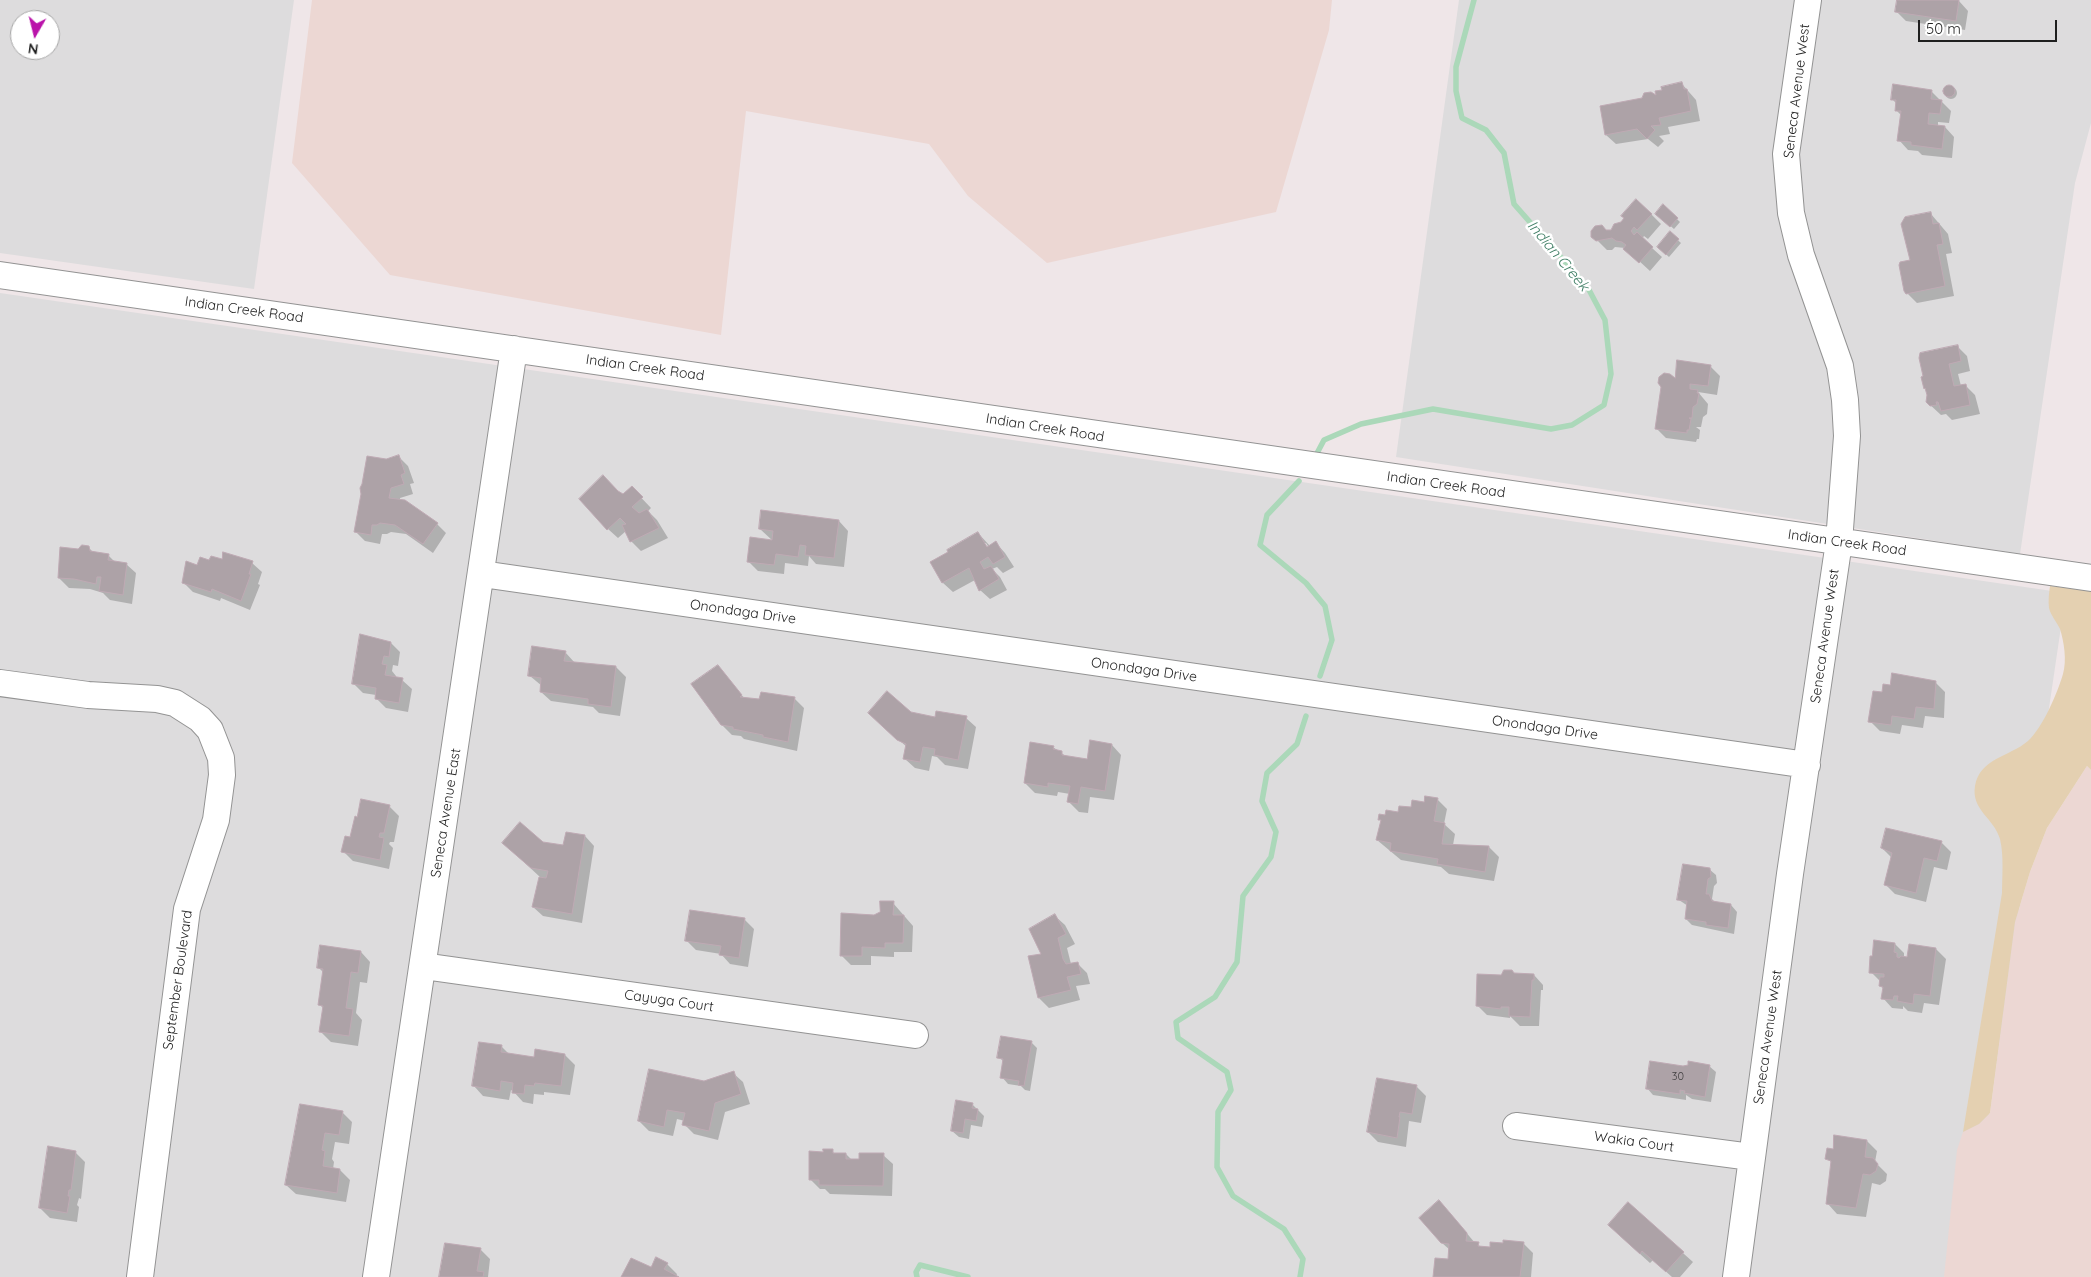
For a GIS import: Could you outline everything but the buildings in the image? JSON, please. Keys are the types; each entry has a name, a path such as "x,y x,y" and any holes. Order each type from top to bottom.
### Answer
{"street":[{"name":"Seneca Avenue West","path":"1736,1277 1839,542 1847,436 1845,400 1840,366 1801,255 1791,213 1786,154 1808,0"},
{"name":"Indian Creek Road","path":"0,275 514,349 1170,447 2091,578"},
{"name":"Seneca Avenue East","path":"376,1277 514,349"},
{"name":"Onondaga Drive","path":"482,574 1807,765"},
{"name":"September Boulevard","path":"0,683 88,695 175,703 200,719 210,730 221,758 222,775 216,820 187,909 140,1277"},
{"name":"Cayuga Court","path":"422,966 915,1035"},
{"name":"Wakia Court","path":"1516,1126 1752,1157"}],"shaded area":[{"path":"0,0 294,0 254,289 0,253"},
{"path":"312,0 1332,0 1329,30 1276,212 1047,263 968,196 929,144 746,111 721,335 390,275 292,163"},
{"path":"1459,0 2091,0 2091,123 2075,183 2020,554 1396,457"},
{"path":"0,293 2066,593 1965,1277 0,1277"},
{"path":"2050,586 2091,591 2091,770 2087,766 2047,828 2030,872 2015,922 1990,1113 1979,1124 1963,1132 2002,893 2000,839 1993,825 1976,801 1975,786 1983,769 1996,759 2028,741 2034,735 2049,710 2057,691 2065,663 2060,629 2049,608"},
{"path":"2087,766 2091,770 2091,1277 1944,1277 1957,1150 1963,1132 1979,1124 1990,1113 2015,922 2030,872 2047,828"}],"waterway":[{"name":"Indian Creek","path":"1315,457 1324,440 1361,424 1433,409 1551,429 1572,425 1604,405 1611,374 1605,320 1588,288 1514,204 1504,153 1486,130 1462,118 1456,91 1456,67 1474,0"},
{"name":"Indian Creek","path":"1299,481 1267,515 1260,545 1306,583 1325,606 1332,640 1320,676"},
{"name":"Indian Creek","path":"1300,1277 1303,1259 1284,1229 1233,1196 1217,1167 1218,1112 1231,1090 1227,1072 1178,1038 1176,1022 1215,997 1237,962 1243,896 1271,857 1276,832 1262,801 1267,773 1297,744 1306,716"},
{"name":"Indian Creek","path":"917,1277 916,1272 920,1265 968,1277"}]}
